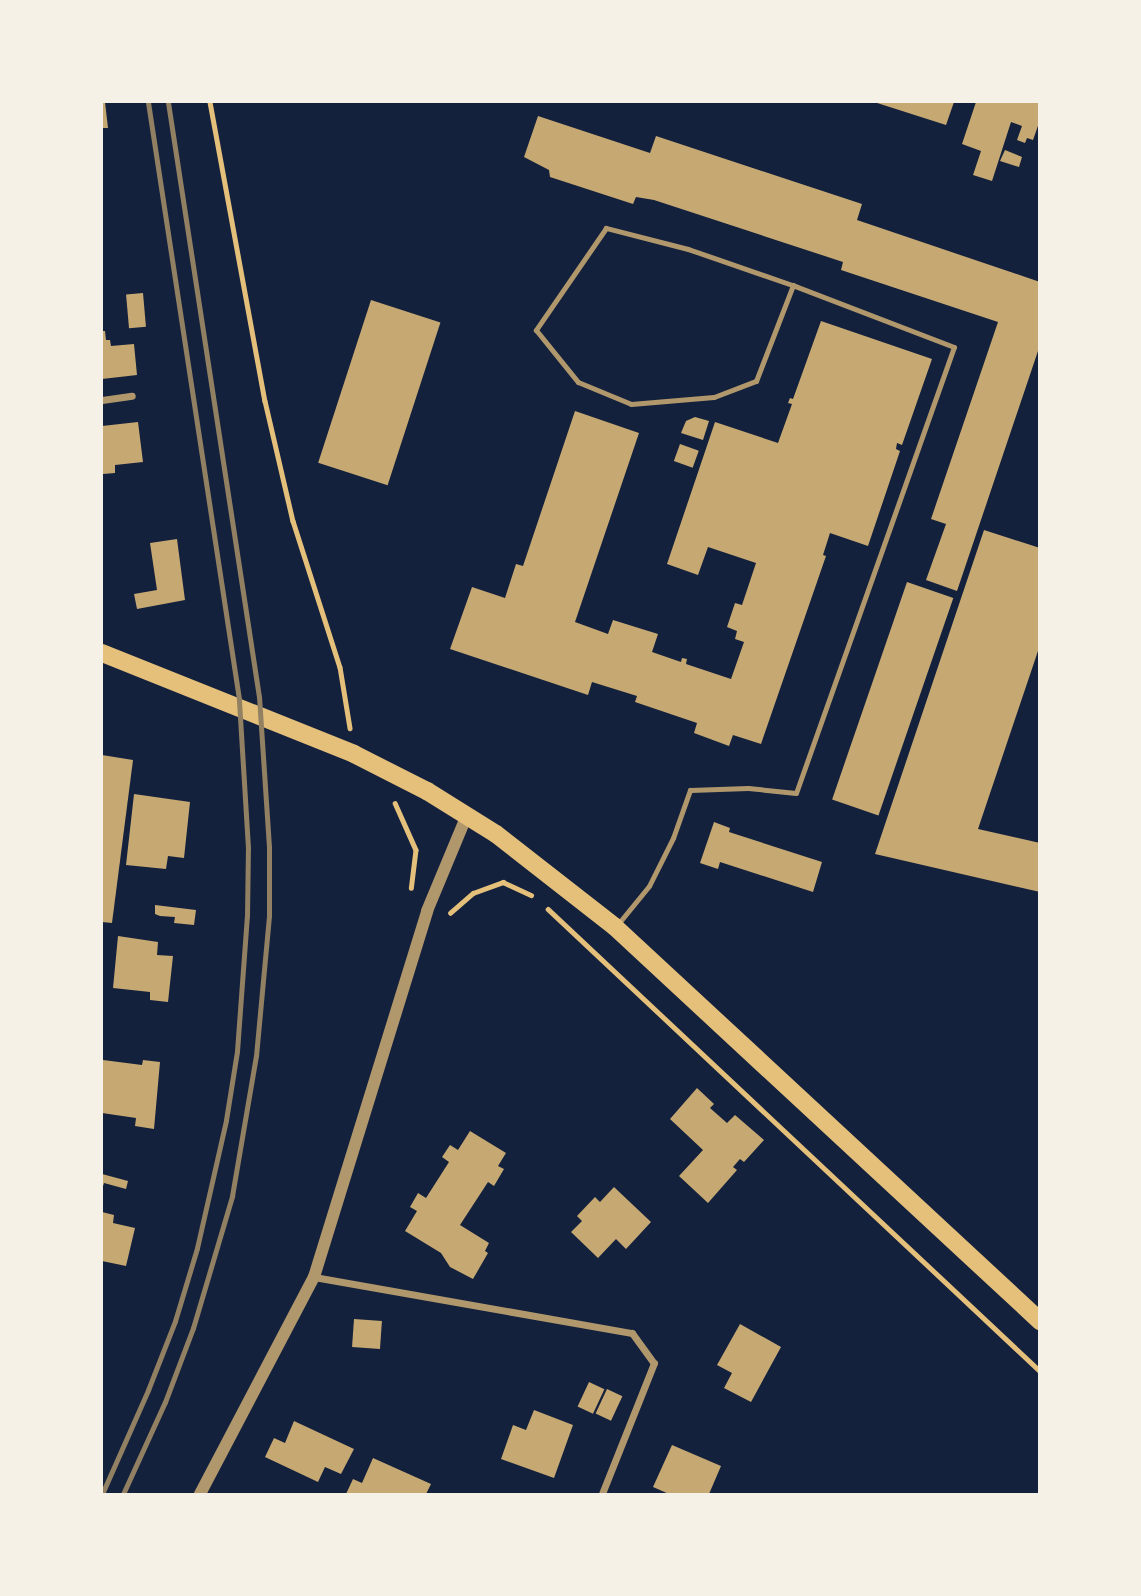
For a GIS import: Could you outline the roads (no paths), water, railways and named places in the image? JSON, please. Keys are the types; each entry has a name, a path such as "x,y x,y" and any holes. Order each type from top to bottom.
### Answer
{"main road":[{"path":"102,653 354,754 467,815 534,862 615,927 1040,1321"}],"street":[{"path":"102,400 132,396"},
{"path":"200,1494 314,1277 428,911 467,815"},
{"path":"314,1277 632,1333 654,1363 602,1494"}],"lane":[{"path":"615,927 649,886 673,838 690,790 748,788 796,793 954,347 793,285 688,249 606,228 536,330 578,382 631,404 714,397 756,381 793,285"}],"railway":[{"path":"102,1494 175,1321 197,1248 226,1120 237,1051 247,916 248,848 239,699 148,102"},
{"path":"123,1494 165,1402 193,1328 232,1196 256,1056 269,915 269,847 259,697 168,102"}]}
